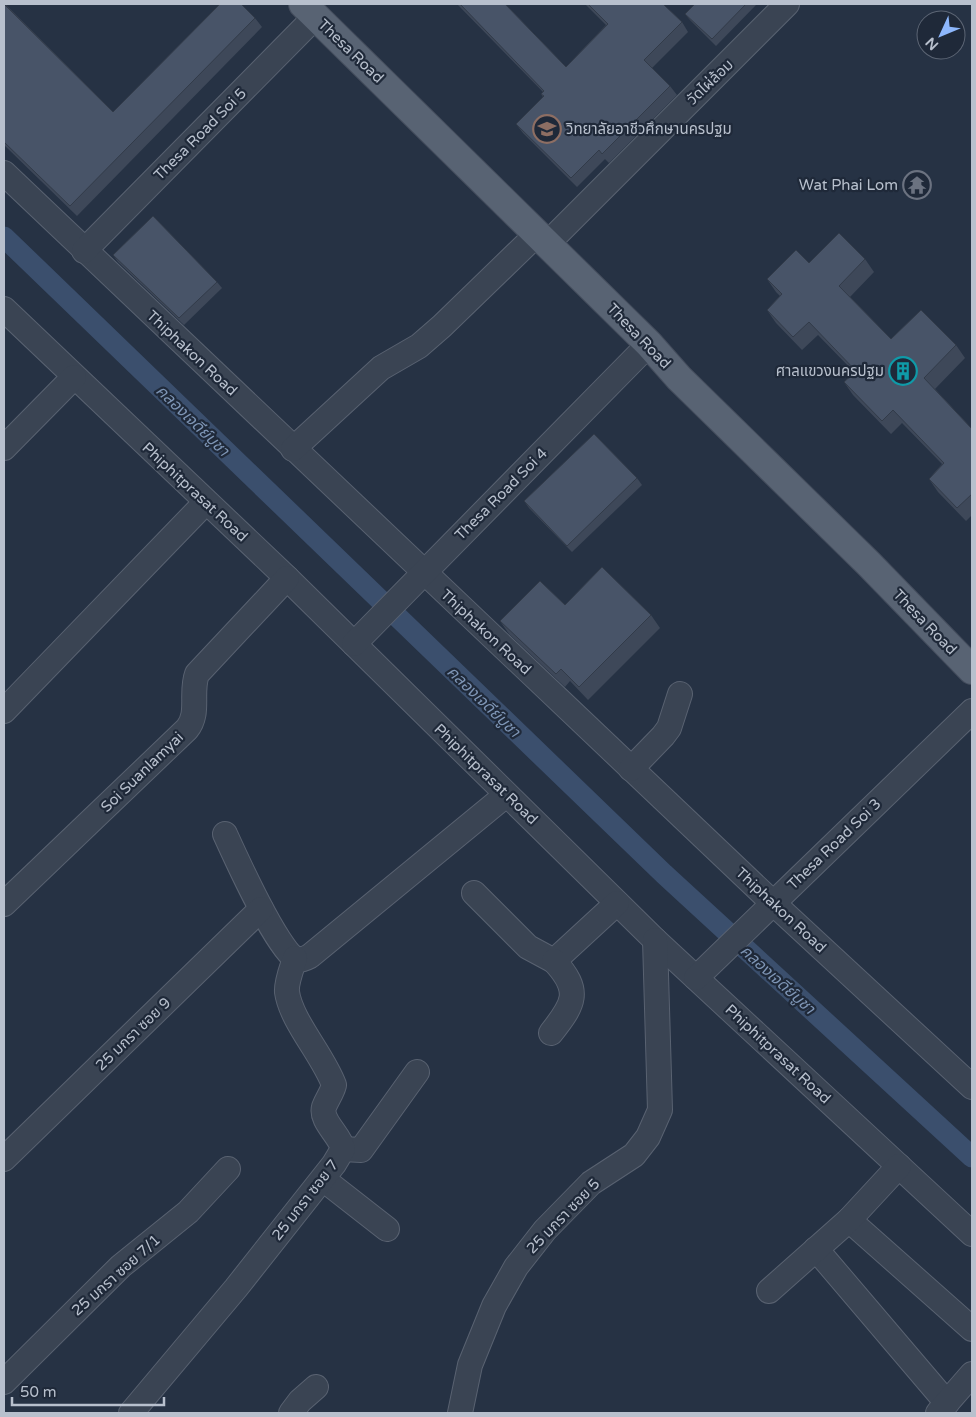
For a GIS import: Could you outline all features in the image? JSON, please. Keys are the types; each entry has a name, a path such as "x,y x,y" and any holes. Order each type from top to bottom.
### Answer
{"main road":[{"name":"Thesa Road","path":"309,10 649,344 679,378 869,564 972,670"}],"street":[{"name":"วัดไผ่ล้อม","path":"293,449 381,368 419,346 542,239 787,4"},
{"name":"Thesa Road Soi 5","path":"84,251 309,10"},
{"name":"Thiphakon Road","path":"4,173 293,449 417,580 631,769 766,911 972,1087"},
{"name":"Phiphitprasat Road","path":"5,313 287,578 360,638 506,795 656,940 703,972 899,1166 972,1234"},
{"name":"Thesa Road Soi 4","path":"360,638 649,344"},
{"path":"4,448 74,376"},
{"path":"4,711 206,502"},
{"name":"Soi Suanlamyai","path":"4,904 187,729 194,716 194,686 197,674 287,578"},
{"path":"631,769 664,736 669,728 680,694"},
{"name":"Thesa Road Soi 3","path":"703,972 972,711"},
{"path":"225,834 262,909 287,952 295,958 301,959 310,956 506,795"},
{"path":"474,894 528,947 554,961 566,974 572,992 569,1011 551,1032"},
{"path":"554,961 617,903"},
{"name":"25 มกรา ซอย 9","path":"4,1159 262,909"},
{"name":"25 มกรา ซอย 5","path":"460,1413 470,1365 494,1306 516,1267 545,1230 591,1183 634,1155 648,1137 660,1110 656,940"},
{"name":"25 มกรา ซอย 7","path":"131,1413 236,1288 322,1179 343,1149 341,1140 324,1117 324,1107 334,1085 328,1068 292,1010 287,991 295,958"},
{"path":"343,1149 361,1150 417,1072"},
{"path":"769,1291 849,1220 899,1166"},
{"name":"25 มกรา ซอย 7/1","path":"4,1382 121,1266 188,1212 228,1169"},
{"path":"322,1179 387,1229"},
{"path":"849,1220 972,1329"},
{"path":"816,1249 942,1408 972,1374"},
{"path":"291,1413 300,1401 316,1387"}],"building":[{"path":"4,4 113,112 220,4 241,4 255,18 70,206 4,142"},
{"path":"460,4 505,4 566,67 608,24 588,4 663,4 682,22 644,60 670,86 602,154 599,150 571,178 516,124 544,96 541,94 544,91"},
{"path":"695,4 746,4 712,39 685,14"},
{"path":"153,216 217,282 179,318 113,255"},
{"name":"ศาลแขวงนครปฐม","path":"839,233 865,259 839,286 891,339 921,310 956,345 924,378 972,429 972,494 957,508 929,479 944,463 893,410 882,421 844,382 856,371 809,322 793,337 767,310 782,294 767,279 796,250 809,263"},
{"path":"594,434 637,478 567,546 524,501"},
{"path":"602,567 651,615 579,687 561,669 556,674 500,621 540,581 565,605"}],"waterway":[{"name":"คลองเจดีย์บูชา","path":"4,237 664,874 972,1157"}],"place":[{"name":"วิทยาลัยอาชีวศึกษานครปฐม","path":"547,129"},
{"name":"Wat Phai Lom","path":"917,185"},
{"name":"ศาลแขวงนครปฐม","path":"903,371"}]}
